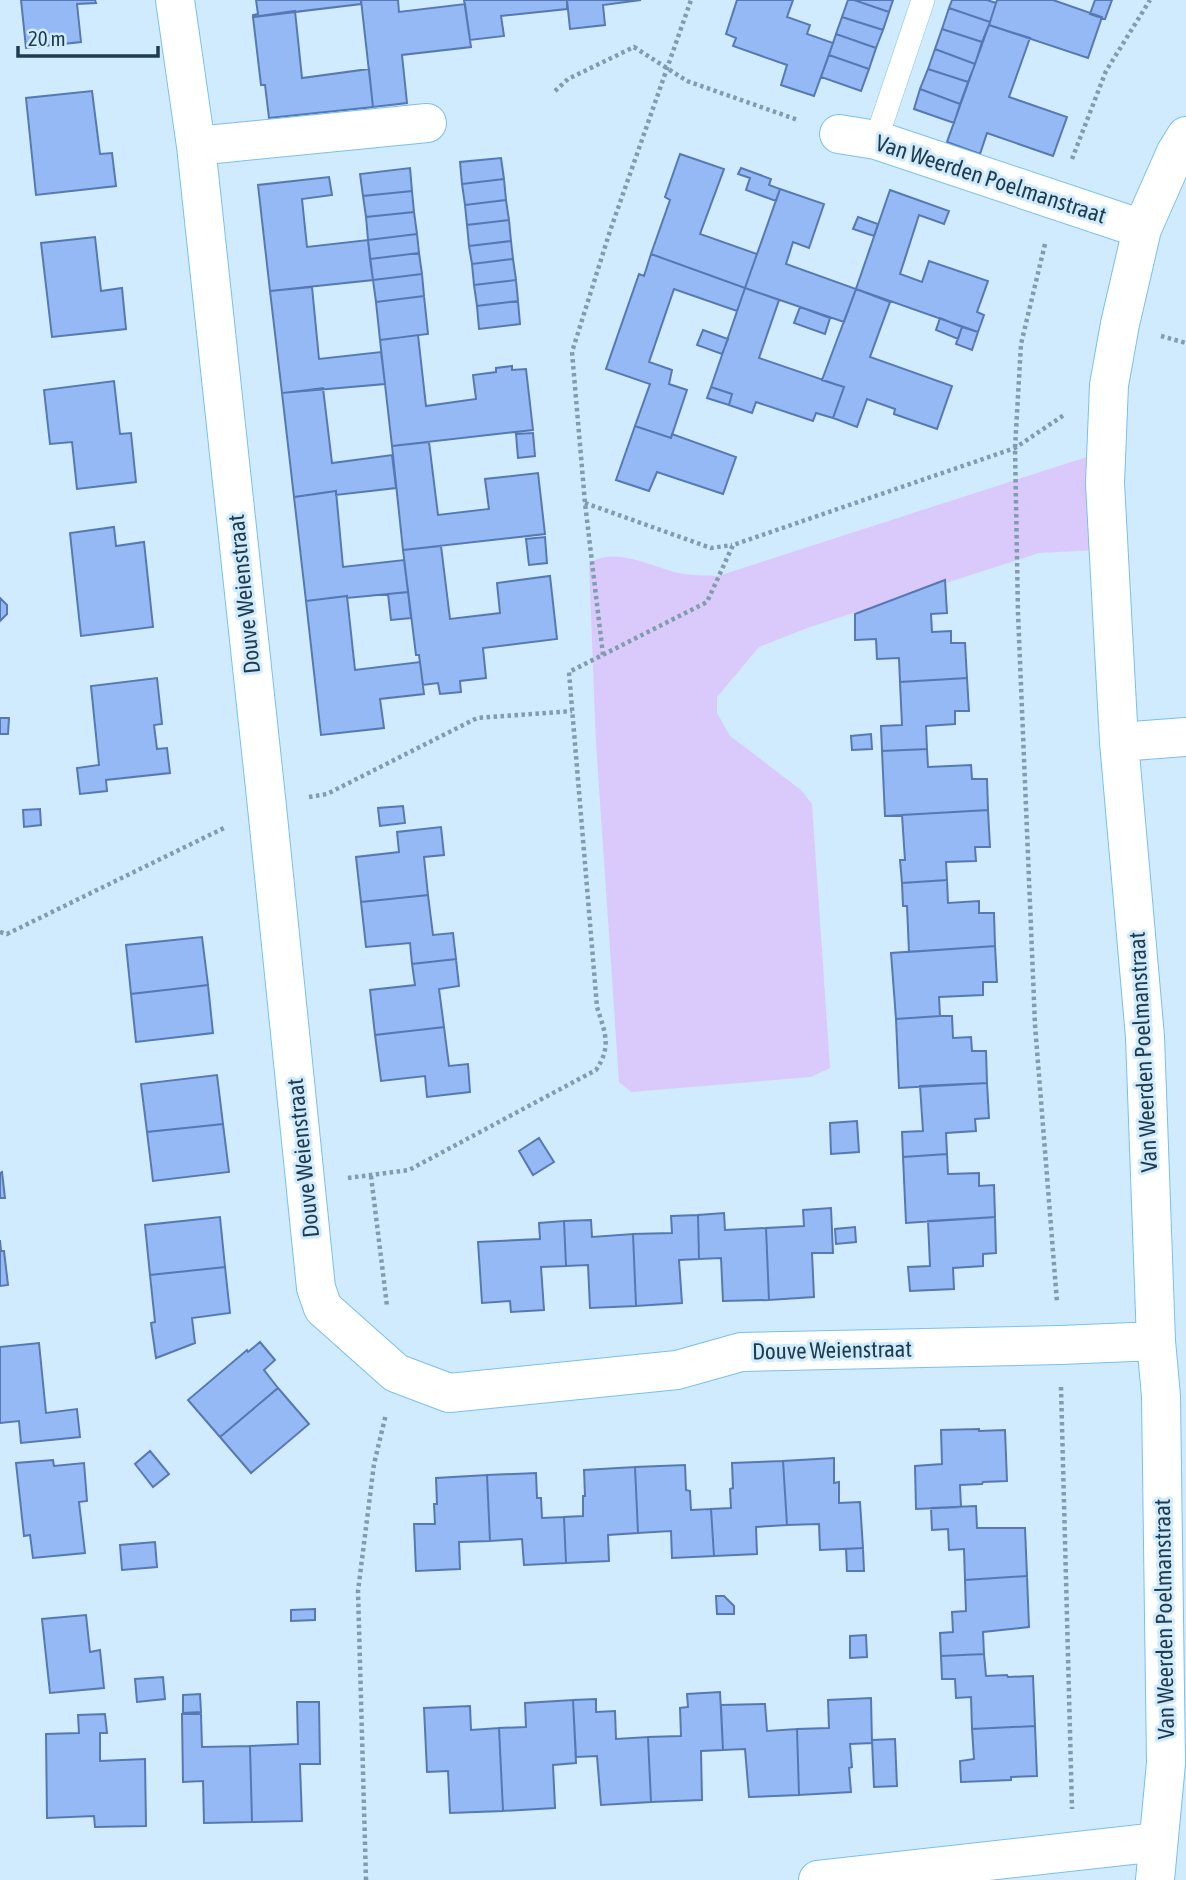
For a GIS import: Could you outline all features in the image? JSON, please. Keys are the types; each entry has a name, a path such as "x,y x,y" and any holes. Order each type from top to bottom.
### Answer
{"street":[{"name":"Douve Weienstraat","path":"174,0 196,146 316,1288 323,1308 396,1373 449,1394 677,1370 741,1352 1156,1341"},
{"path":"196,146 426,123"},
{"name":"Van Weerden Poelmanstraat","path":"839,134 876,140 1142,229"},
{"name":"Van Weerden Poelmanstraat","path":"1155,1880 1158,1842 1176,1764 1145,1037 1119,741 1105,483 1109,385 1142,229 1176,152 1186,136"},
{"path":"1119,741 1186,737"},
{"path":"818,1880 1158,1842"}],"lane":[{"path":"876,140 923,0"}],"path":[{"path":"603,655 585,503 572,352 610,230 691,0"},
{"path":"1073,1852 1060,1345 1035,1025 1018,613 1015,448 1021,344 1056,200 1106,71 1150,0"},
{"path":"555,91 568,79 634,47 687,81 839,134"},
{"path":"585,503 711,548 733,545 1015,448 1109,385"},
{"path":"366,1880 358,1591 374,1464 396,1373 371,1176 410,1170 596,1070 604,1058 607,1045 597,1007 569,672 707,602 733,545"},
{"path":"0,937 267,807 292,799 327,794 477,718 573,711"},
{"path":"0,932 7,934"}],"shaded area":[{"path":"1096,454 1096,550 1039,553 810,627 759,647 717,697 717,713 730,736 801,790 812,804 830,1068 811,1077 631,1092 619,1082 596,743 589,564 598,559 621,557 684,574 718,576"}],"building":[{"path":"21,0 95,0 96,3 77,4 81,42 26,48"},
{"path":"256,0 361,0 361,4 253,17 258,14"},
{"path":"361,0 398,0 399,12 465,4 471,47 402,55 407,103 373,107"},
{"path":"464,0 567,0 567,9 501,16 504,36 470,40"},
{"path":"567,0 641,0 603,5 605,25 570,29"},
{"path":"737,0 793,0 787,17 810,25 807,34 833,43 814,96 781,85 787,65 733,46 736,38 726,34"},
{"path":"848,0 889,12 883,30 842,17"},
{"path":"854,0 893,0 889,12"},
{"path":"952,0 987,0 996,3 990,22 949,8"},
{"path":"997,0 1053,0 1102,17 1088,58 989,25"},
{"path":"1095,0 1112,0 1105,19 1090,14"},
{"path":"949,8 990,22 982,42 942,29"},
{"path":"295,11 302,78 369,69 373,107 269,118 265,85 261,85 253,17"},
{"path":"842,17 883,30 876,48 836,34"},
{"path":"989,25 1030,38 1009,97 1067,117 1053,156 987,133 980,154 947,142"},
{"path":"942,29 982,42 975,64 935,49"},
{"path":"836,34 876,48 869,69 829,55"},
{"path":"935,49 975,64 968,82 928,69"},
{"path":"829,55 869,69 861,91 821,77"},
{"path":"928,69 968,82 960,104 920,89"},
{"path":"920,89 960,104 954,123 914,109"},
{"path":"92,91 100,154 112,153 116,186 36,195 26,98"},
{"path":"680,154 724,169 700,234 757,254 745,288 651,254 670,200 665,197"},
{"path":"501,158 504,179 462,184 460,162"},
{"path":"410,168 412,191 363,196 360,174"},
{"path":"741,168 771,179 769,185 780,189 776,201 746,190 750,178 738,174"},
{"path":"329,177 332,195 302,199 307,247 368,240 373,280 270,291 258,185"},
{"path":"504,179 506,200 465,205 462,184"},
{"path":"780,189 824,204 809,248 793,242 786,264 856,289 844,322 745,288"},
{"path":"890,190 949,211 944,224 919,215 900,274 922,282 929,261 988,281 977,312 984,315 978,332 856,289"},
{"path":"412,191 414,212 366,217 363,196"},
{"path":"506,200 509,220 467,225 465,205"},
{"path":"414,212 417,234 368,240 366,217"},
{"path":"858,217 878,224 874,236 853,229"},
{"path":"509,220 511,241 469,246 467,225"},
{"path":"417,234 419,253 370,259 368,240"},
{"path":"95,237 101,291 122,288 126,329 52,337 41,243"},
{"path":"511,241 513,259 472,264 469,246"},
{"path":"419,253 422,274 373,280 370,259"},
{"path":"651,254 745,288 737,311 674,289 649,362 672,370 669,384 687,390 671,438 635,426 650,384 606,369 639,274 644,276"},
{"path":"513,259 516,280 474,285 472,264"},
{"path":"422,274 424,296 376,302 373,280"},
{"path":"516,280 518,301 477,306 474,285"},
{"path":"312,287 319,359 381,352 385,384 282,393 270,291"},
{"path":"745,288 779,300 759,358 844,387 833,418 816,413 813,421 756,402 752,413 729,405 732,394 711,387"},
{"path":"856,289 890,302 870,357 952,386 937,429 894,414 895,409 867,399 857,427 833,418 844,387 822,380"},
{"path":"424,296 428,334 380,340 376,302"},
{"path":"518,301 520,324 479,329 477,306"},
{"path":"800,307 830,318 825,334 794,323"},
{"path":"940,318 962,327 958,339 936,330"},
{"path":"962,327 978,332 972,350 956,344"},
{"path":"703,330 728,339 722,354 697,345"},
{"path":"418,335 426,406 476,399 473,375 496,372 496,368 512,366 512,370 526,369 533,430 392,446 380,340"},
{"path":"114,381 120,434 131,433 136,482 77,489 72,442 50,444 44,390"},
{"path":"711,387 732,394 729,405 707,398"},
{"path":"323,388 332,463 392,455 396,488 336,495 336,491 294,497 282,393"},
{"path":"635,426 671,438 672,434 736,457 723,494 657,472 649,491 616,480"},
{"path":"533,433 535,456 518,458 516,434"},
{"path":"429,442 438,515 489,509 485,479 538,473 545,534 403,550 392,446"},
{"path":"336,491 343,567 404,560 408,592 306,601 294,497"},
{"path":"114,527 116,546 144,542 153,627 81,636 70,533"},
{"path":"545,537 547,563 529,565 526,539"},
{"path":"441,546 450,619 500,613 497,583 550,576 557,639 483,648 486,678 460,681 461,692 440,694 438,683 423,685 419,655 416,655 403,550"},
{"path":"945,580 947,613 931,614 932,632 951,631 951,643 965,643 967,678 900,682 899,658 877,659 876,639 855,640 855,614"},
{"path":"408,592 411,618 391,620 388,594"},
{"path":"347,596 355,670 420,662 424,694 380,699 384,728 321,735 306,601"},
{"path":"0,598 7,605 7,614 0,621"},
{"path":"157,678 162,724 154,725 157,749 167,748 170,773 106,780 107,791 80,794 77,768 99,765 91,686"},
{"path":"967,678 969,711 955,711 955,724 926,726 927,749 882,751 881,726 902,725 900,682"},
{"path":"0,718 9,718 8,734 0,734"},
{"path":"871,734 872,749 852,750 851,736"},
{"path":"927,749 928,767 971,765 972,779 987,779 988,810 885,816 882,751"},
{"path":"403,806 405,823 380,826 378,808"},
{"path":"40,809 41,825 24,827 23,810"},
{"path":"988,810 990,847 975,847 976,861 946,862 947,880 902,883 900,860 905,860 902,815"},
{"path":"441,827 444,855 424,857 428,895 361,902 356,857 399,852 397,832"},
{"path":"947,880 948,903 979,901 979,913 994,913 995,946 909,952 907,906 903,906 902,883"},
{"path":"428,895 433,935 453,933 456,959 412,964 410,943 366,947 361,902"},
{"path":"202,937 208,985 131,994 126,945"},
{"path":"995,946 997,982 983,982 983,995 939,997 940,1016 896,1019 891,953"},
{"path":"456,959 459,986 439,989 444,1027 375,1035 370,990 415,985 412,964"},
{"path":"208,985 213,1033 136,1042 131,994"},
{"path":"952,1016 953,1038 971,1037 972,1051 986,1051 987,1083 899,1088 896,1019"},
{"path":"444,1027 449,1066 468,1064 470,1092 427,1097 425,1076 381,1081 375,1035"},
{"path":"217,1075 223,1124 147,1132 141,1084"},
{"path":"987,1083 989,1118 975,1119 976,1131 946,1133 947,1154 903,1157 902,1132 923,1131 920,1086"},
{"path":"857,1121 859,1152 831,1154 830,1123"},
{"path":"223,1124 229,1172 153,1181 147,1132"},
{"path":"539,1138 554,1162 533,1175 519,1151"},
{"path":"947,1154 948,1174 979,1173 979,1186 994,1185 995,1217 906,1223 903,1157"},
{"path":"2,1172 5,1198 0,1198"},
{"path":"831,1208 833,1253 812,1253 814,1297 769,1300 766,1228 804,1226 803,1210"},
{"path":"724,1213 725,1230 766,1228 769,1300 723,1301 721,1258 699,1259 698,1215"},
{"path":"698,1215 699,1259 679,1260 682,1303 636,1306 633,1234 672,1233 671,1216"},
{"path":"220,1217 225,1267 150,1275 145,1225"},
{"path":"995,1217 996,1253 983,1254 983,1266 953,1268 954,1289 910,1291 908,1267 930,1266 928,1221"},
{"path":"591,1220 592,1237 633,1234 636,1306 590,1308 588,1265 566,1266 564,1221"},
{"path":"564,1221 566,1266 541,1267 544,1310 511,1312 510,1301 482,1303 478,1242 540,1239 539,1223"},
{"path":"855,1227 856,1242 836,1244 835,1229"},
{"path":"0,1240 8,1285 0,1286"},
{"path":"225,1267 230,1313 192,1318 195,1343 156,1358 151,1323 155,1322 150,1275"},
{"path":"260,1342 275,1360 264,1370 278,1388 220,1437 188,1400"},
{"path":"39,1343 46,1413 77,1409 80,1437 21,1443 19,1421 0,1423 0,1347"},
{"path":"278,1388 309,1424 251,1473 220,1437"},
{"path":"941,1430 1005,1430 1007,1481 960,1485 961,1507 916,1509 915,1466 942,1464"},
{"path":"150,1451 169,1474 153,1487 135,1464"},
{"path":"834,1458 834,1483 839,1482 839,1503 860,1502 863,1548 820,1550 819,1524 787,1525 783,1461"},
{"path":"53,1460 54,1466 84,1463 87,1501 79,1502 85,1553 33,1558 30,1535 24,1536 16,1463"},
{"path":"783,1461 787,1525 756,1527 757,1554 714,1556 711,1509 731,1508 732,1463"},
{"path":"685,1465 686,1490 690,1491 691,1510 711,1509 714,1556 672,1558 671,1531 638,1533 635,1467"},
{"path":"635,1467 638,1533 608,1535 609,1561 566,1563 564,1517 583,1516 584,1470"},
{"path":"536,1473 537,1498 541,1498 542,1518 564,1517 566,1563 524,1565 522,1539 490,1541 487,1475"},
{"path":"487,1475 490,1541 459,1542 460,1569 416,1571 414,1524 435,1524 436,1478"},
{"path":"976,1506 977,1528 1025,1528 1027,1576 965,1580 964,1549 949,1550 948,1529 932,1530 931,1508"},
{"path":"155,1542 157,1567 122,1570 120,1545"},
{"path":"863,1548 864,1571 847,1571 846,1549"},
{"path":"1027,1576 1029,1627 983,1632 984,1654 941,1656 940,1633 953,1632 952,1612 966,1611 965,1580"},
{"path":"716,1596 724,1596 734,1606 734,1614 717,1614"},
{"path":"315,1609 315,1620 291,1621 291,1610"},
{"path":"86,1615 90,1652 100,1650 104,1688 50,1693 42,1619"},
{"path":"866,1635 867,1657 850,1658 850,1636"},
{"path":"984,1654 986,1676 1033,1676 1035,1726 972,1729 971,1697 956,1698 955,1679 942,1679 941,1656"},
{"path":"163,1677 165,1699 137,1702 135,1679"},
{"path":"720,1692 723,1750 701,1751 702,1800 651,1802 648,1737 681,1736 680,1708 688,1707 687,1694"},
{"path":"200,1694 201,1712 183,1713 183,1695"},
{"path":"871,1698 872,1743 850,1744 851,1792 799,1795 797,1729 829,1728 828,1700"},
{"path":"596,1699 596,1712 615,1711 616,1739 648,1737 651,1802 601,1805 597,1756 576,1757 573,1700"},
{"path":"573,1700 576,1763 553,1765 555,1808 503,1811 499,1728 526,1727 525,1703"},
{"path":"297,1702 319,1702 320,1764 300,1764 302,1821 252,1822 250,1746 298,1744"},
{"path":"765,1704 767,1731 797,1729 799,1795 749,1797 745,1749 723,1750 721,1705"},
{"path":"470,1706 471,1730 499,1728 503,1811 450,1813 448,1771 427,1772 424,1708"},
{"path":"105,1714 107,1733 100,1733 100,1761 145,1759 146,1826 95,1827 94,1816 47,1818 46,1734 79,1733 78,1715"},
{"path":"182,1714 201,1714 202,1747 250,1746 252,1822 204,1823 203,1781 183,1782"},
{"path":"1035,1726 1037,1776 961,1782 960,1761 974,1759 972,1729"},
{"path":"895,1739 897,1786 874,1787 872,1740"}]}
